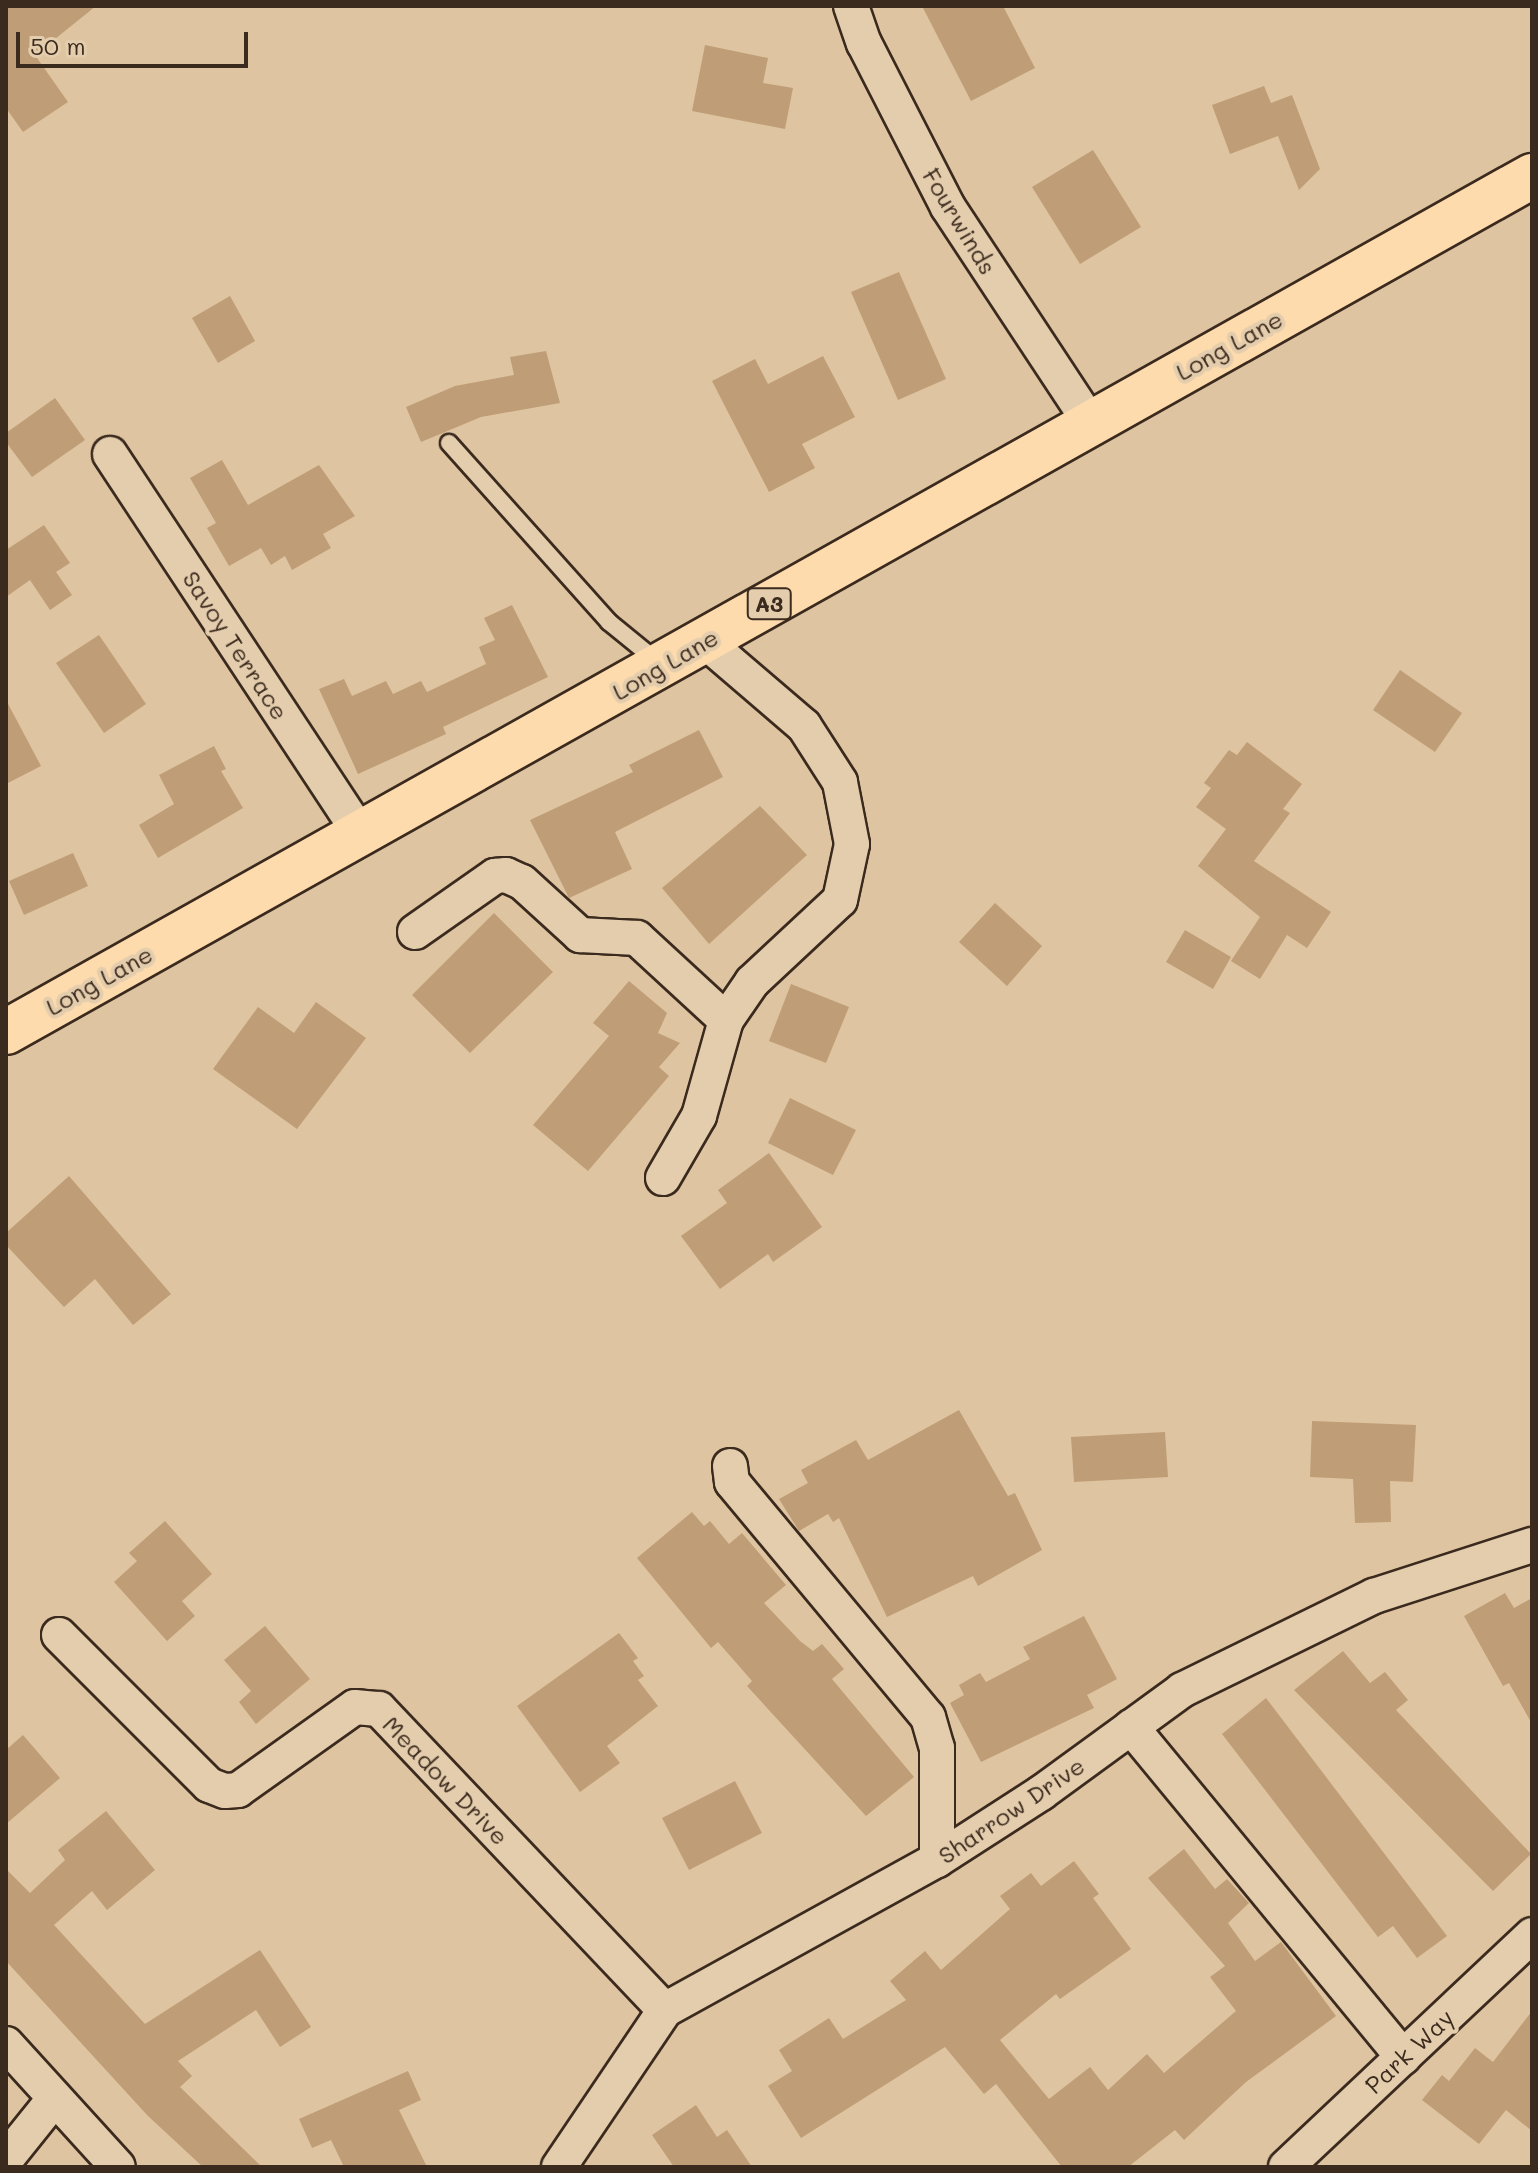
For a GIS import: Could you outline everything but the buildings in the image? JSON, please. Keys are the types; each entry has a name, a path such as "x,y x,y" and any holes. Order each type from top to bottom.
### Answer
{"main road":[{"name":"Long Lane","path":"6,1032 362,836 1532,176"}],"street":[{"name":"Fourwinds","path":"851,6 864,43 948,207 1091,424"},
{"name":"Savoy Terrace","path":"110,454 362,836"},
{"path":"663,1178 699,1116 726,1020 752,982 840,900 852,844 840,782 804,726 705,641"},
{"path":"415,932 495,876 506,875 522,882 580,935 637,938 726,1020"},
{"path":"730,1466 732,1482 928,1717 937,1748 937,1860"},
{"name":"Sharrow Drive","path":"559,2167 665,2010 937,1860 1182,1690 1374,1596 1532,1545"},
{"name":"Meadow Drive","path":"59,1635 209,1785 225,1791 238,1790 355,1707 379,1709 665,2010"},
{"path":"1131,1727 1403,2057"},
{"name":"Park Way","path":"1286,2167 1532,1935"},
{"path":"6,2044 118,2167"},
{"path":"6,2159 55,2098"}],"lane":[{"path":"449,443 609,622 662,666"}]}
